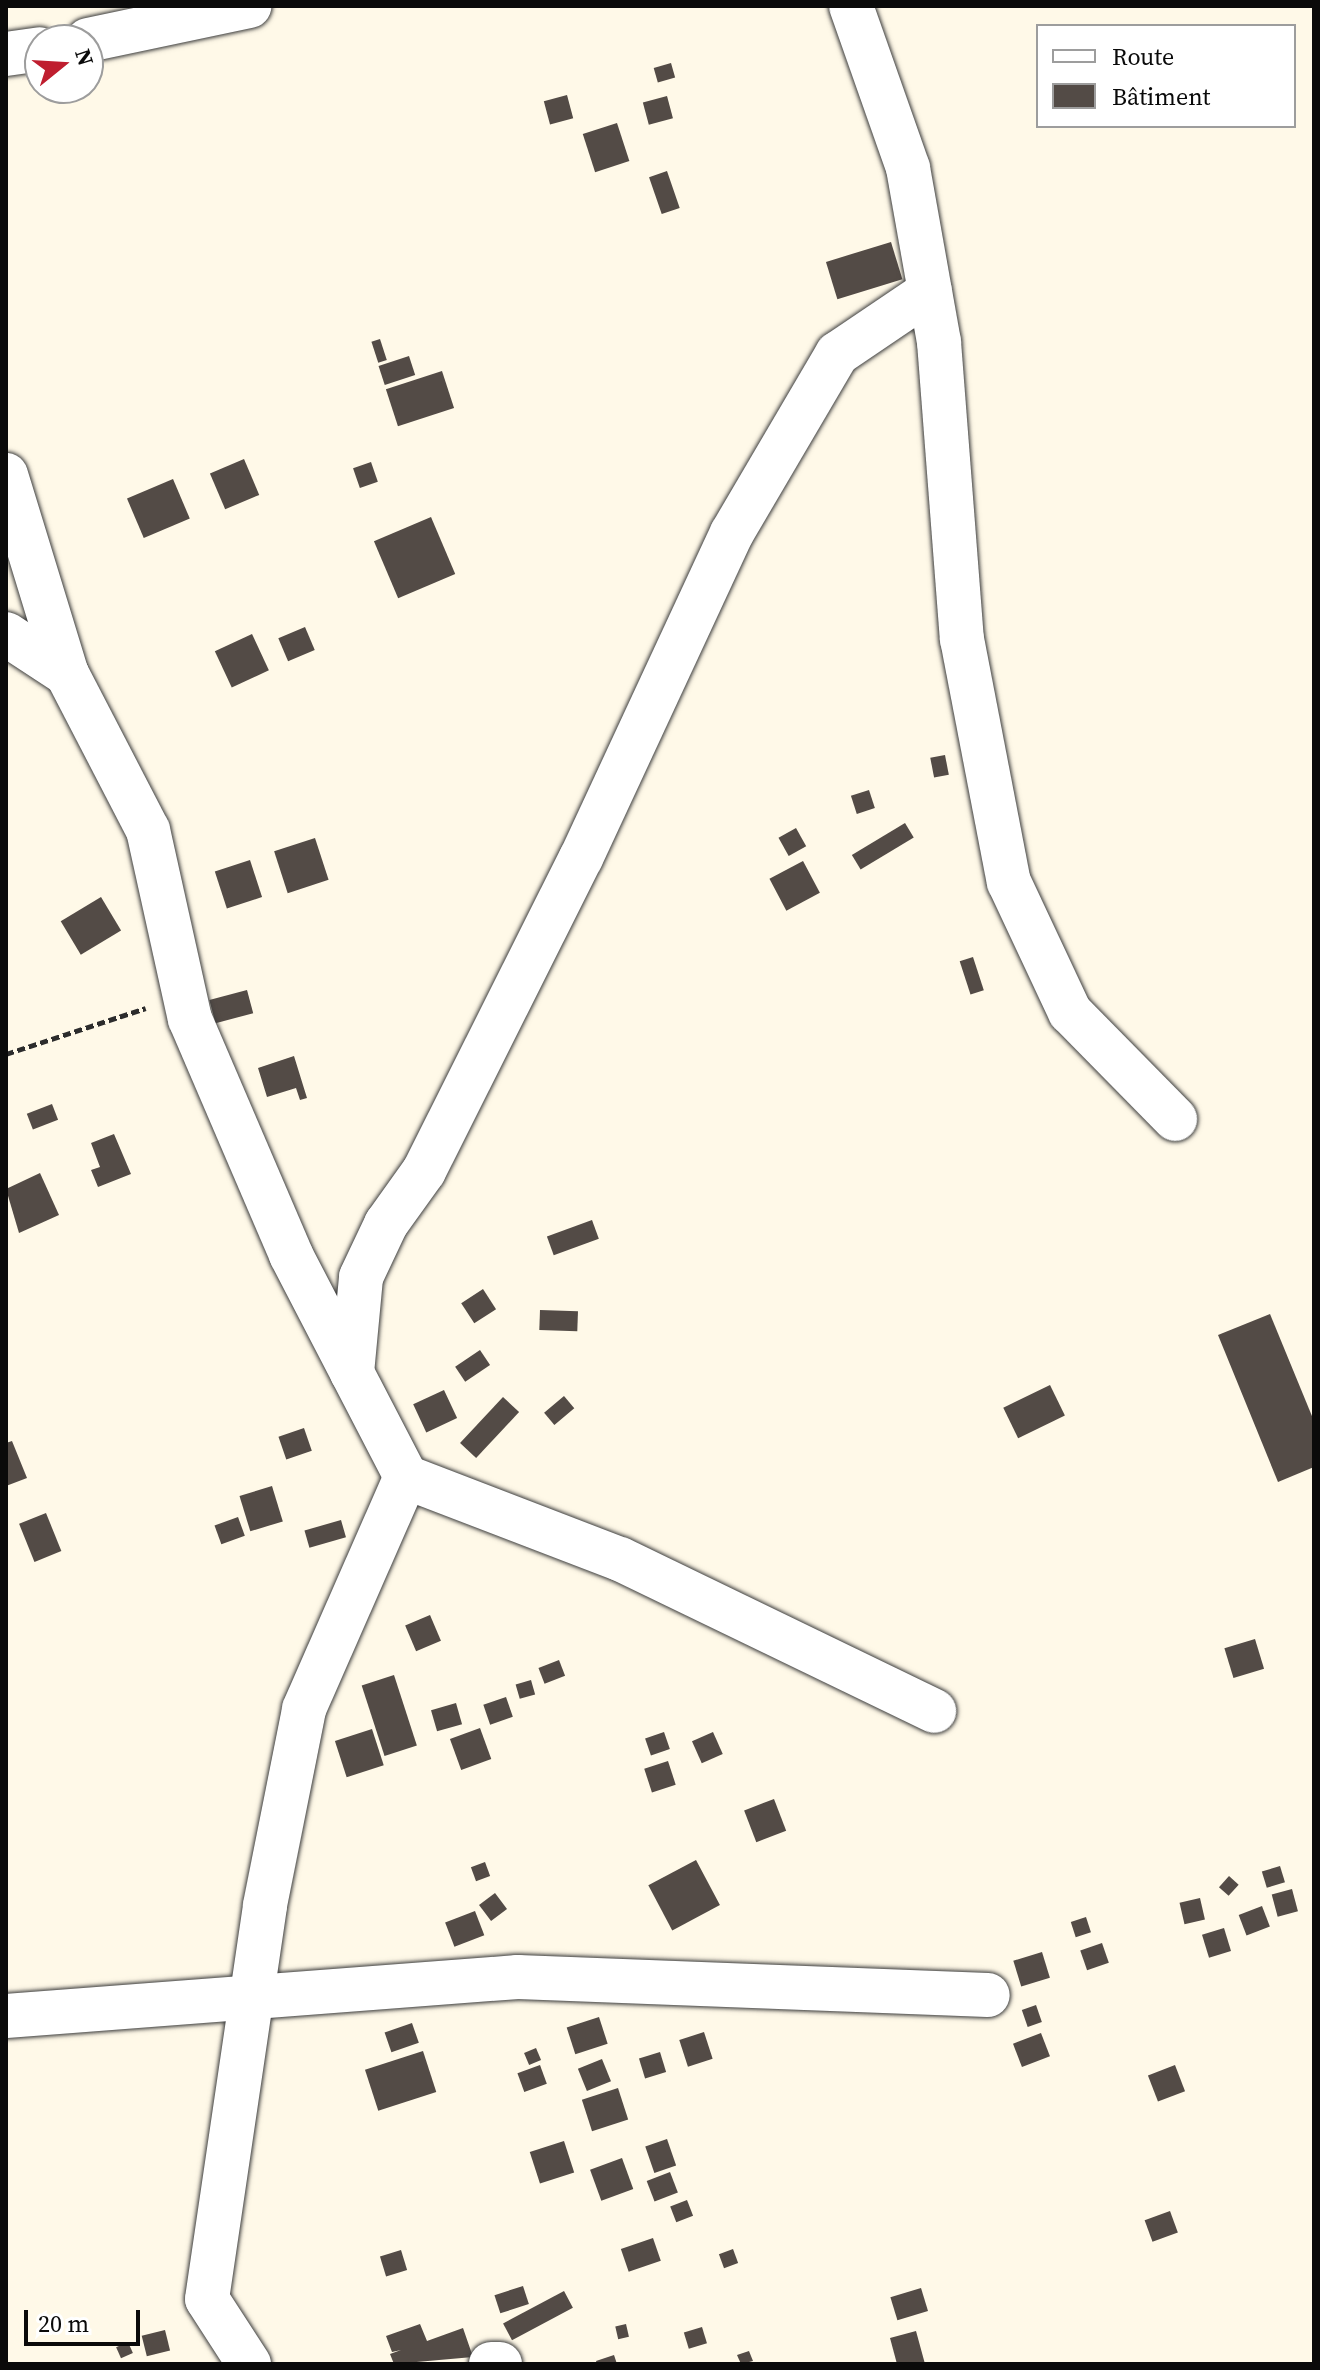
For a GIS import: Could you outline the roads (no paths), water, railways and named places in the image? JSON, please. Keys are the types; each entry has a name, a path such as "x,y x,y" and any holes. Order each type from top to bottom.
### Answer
{"street":[{"path":"104,36 187,15 249,6"},
{"path":"851,6 908,168 930,291 962,639 1009,882 1070,1012 1175,1119"},
{"path":"352,1373 361,1277 424,1171 559,900 732,533 837,354 930,291"},
{"path":"6,475 67,674 148,830 185,996 291,1255 406,1477 620,1559 934,1711"},
{"path":"6,634 67,674"},
{"path":"249,2364 207,2299 251,1998 304,1709 406,1477"},
{"path":"6,2016 518,1977 988,1995"},
{"path":"491,2364 500,2364"}]}
